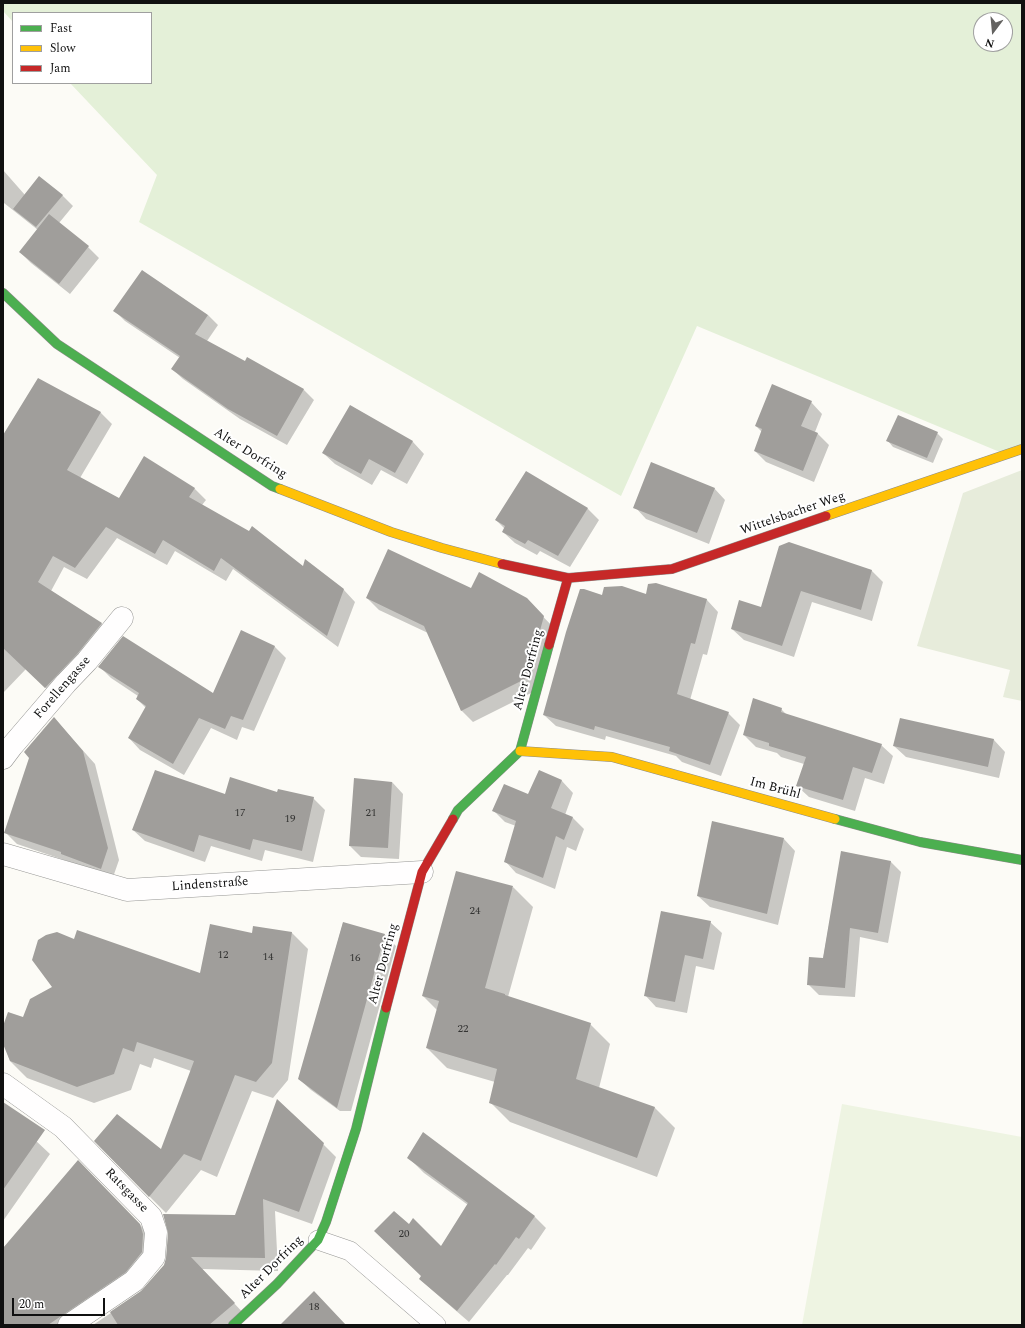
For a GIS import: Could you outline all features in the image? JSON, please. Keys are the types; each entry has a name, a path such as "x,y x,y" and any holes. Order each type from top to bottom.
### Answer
{"street":[{"name":"Alter Dorfring","path":"3,293 57,344 272,486 391,532 442,548 504,564 568,578 520,751 450,810 422,872 395,968 356,1129 326,1222 318,1240 277,1284 233,1325"},
{"name":"Wittelsbacher Weg","path":"568,578 672,569 1022,449"},
{"name":"Forellengasse","path":"3,758 122,618"},
{"name":"Im Brühl","path":"520,751 612,757 920,842 1022,860"},
{"name":"Lindenstraße","path":"3,854 127,890 422,872"},
{"name":"Ratsgasse","path":"3,1084 63,1127 151,1217 156,1232 154,1257 134,1280 68,1325"}],"lane":[{"path":"318,1240 350,1251 436,1325"}],"green space":[{"path":"3,3 1022,3 1022,449 1007,455 697,326 621,496 139,222 157,175 71,84 152,84 152,12 12,12 12,21 3,11"},
{"path":"1022,470 1022,701 1003,697 1010,670 917,646 963,493"},
{"path":"842,1104 1022,1137 1022,1325 802,1325"}],"building":[{"path":"39,176 63,195 36,227 13,209"},
{"path":"49,214 89,246 59,284 19,252"},
{"path":"142,270 208,315 195,334 245,361 247,357 304,389 277,436 228,409 171,369 180,356 113,311"},
{"path":"38,378 101,412 67,470 119,498 144,456 195,488 189,497 249,531 252,526 303,566 305,559 344,589 327,636 221,558 214,571 163,540 155,554 106,527 75,568 53,556 38,582 102,623 78,653 45,688 3,648 3,435"},
{"path":"772,384 812,401 801,426 818,433 803,471 754,451 762,429 755,426"},
{"path":"350,405 413,441 395,473 369,459 361,474 322,453"},
{"path":"898,415 938,432 927,458 886,441"},
{"path":"651,462 715,488 697,533 633,508"},
{"path":"526,471 588,508 558,556 528,540 525,544 502,532 505,526 495,520"},
{"path":"789,542 872,570 861,610 801,591 782,646 731,629 739,600 761,607 779,546"},
{"path":"388,549 471,588 479,572 527,598 544,616 527,678 461,711 424,626 366,598"},
{"path":"656,583 707,599 695,644 691,643 677,694 729,712 710,765 669,751 670,747 595,726 594,730 543,715 566,632 580,589 602,595 604,587 622,586 646,594 648,584"},
{"path":"241,630 275,646 243,720 231,716 225,729 199,718 173,764 128,738 146,706 136,699 139,693 98,667 123,636 213,693"},
{"path":"753,698 782,708 781,712 882,744 872,773 853,767 843,800 796,786 806,757 769,746 769,743 743,735"},
{"path":"54,717 83,751 108,848 101,869 61,854 61,852 4,833 29,758 24,752"},
{"path":"900,718 994,739 988,767 893,746"},
{"path":"155,770 225,794 230,777 277,792 278,789 314,797 302,851 253,839 250,850 199,835 194,852 132,830"},
{"path":"539,770 562,780 551,808 573,817 564,840 556,836 543,878 504,862 516,821 492,811 504,784 528,794"},
{"path":"354,778 392,782 388,848 349,846"},
{"path":"712,821 784,838 767,914 697,896"},
{"path":"841,851 891,861 878,933 850,928 845,988 807,985 809,957 823,958"},
{"path":"456,871 513,886 485,988 591,1023 576,1079 655,1107 637,1158 489,1103 497,1069 426,1048 439,1001 422,996"},
{"path":"661,911 711,921 703,959 685,955 675,1002 644,996"},
{"path":"343,922 385,934 337,1108 298,1079"},
{"path":"210,924 252,933 253,926 292,932 272,1063 256,1082 235,1075 201,1161 184,1154 149,1197 94,1141 117,1114 161,1149 194,1061 137,1042 134,1052 123,1048 114,1074 77,1087 10,1061 3,1044 3,1026 8,1012 23,1017 30,999 52,987 32,960 38,940 46,935 57,932 74,939 77,930 200,973"},
{"path":"277,1099 324,1143 299,1212 263,1199 265,1258 191,1257 235,1303 209,1325 118,1325 110,1312 141,1291 164,1265 168,1233 163,1214 235,1215"},
{"path":"3,1102 45,1130 3,1190"},
{"path":"423,1132 535,1216 519,1239 516,1237 496,1265 495,1264 457,1311 419,1279 421,1276 374,1231 394,1211 409,1224 413,1218 441,1246 468,1203 407,1158"},
{"path":"78,1160 140,1224 143,1234 142,1252 126,1272 48,1325 3,1325 3,1248"},
{"path":"314,1291 346,1325 280,1325"}],"traffic: fast":[{"path":"3,293 57,344 272,486 280,489"},
{"path":"453,819 458,810 520,751 549,645"},
{"path":"835,819 920,842 1022,860"},
{"path":"233,1325 277,1284 318,1240 326,1222 356,1129 386,1008"}],"traffic: slow":[{"path":"826,516 1022,449"},
{"path":"280,489 391,532 442,548 502,564"},
{"path":"520,751 612,757 835,819"}],"traffic: jam":[{"path":"568,578 672,569 826,516"},
{"path":"502,564 568,578 549,645"},
{"path":"386,1008 422,872 453,819"}]}
